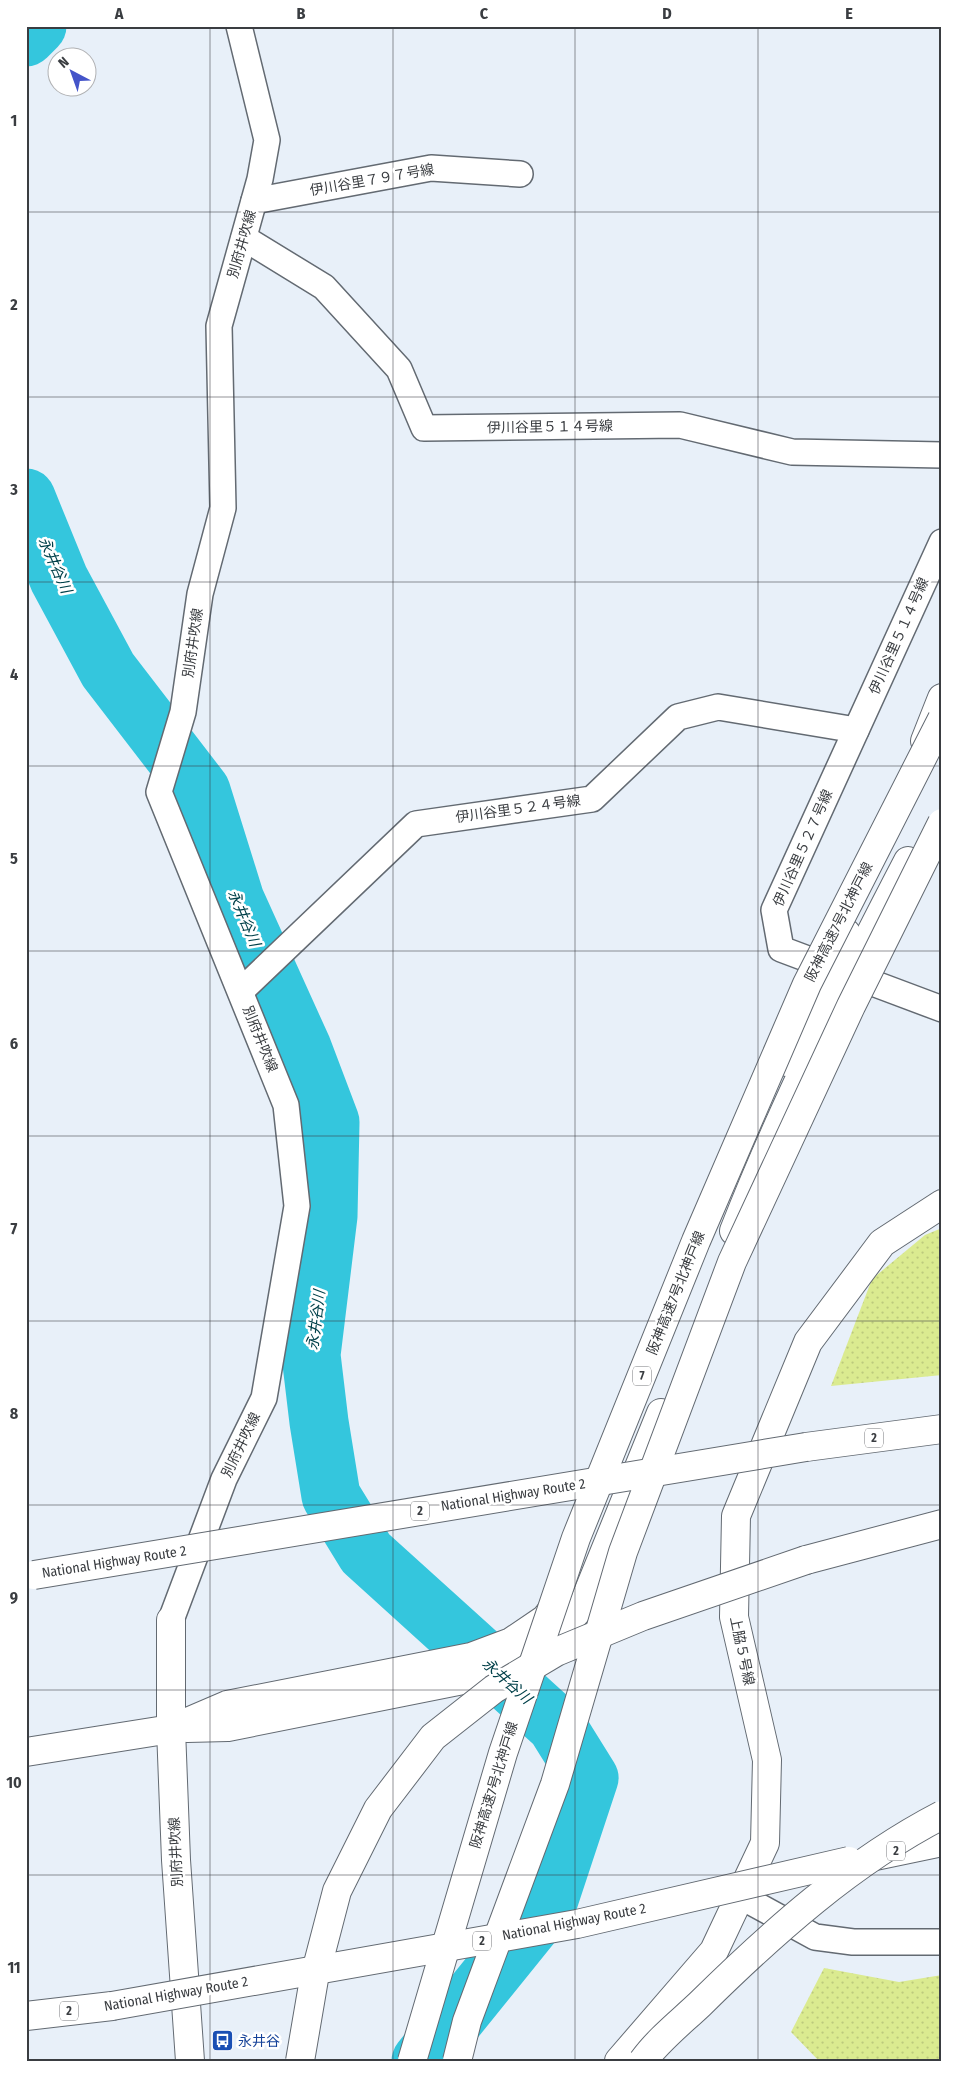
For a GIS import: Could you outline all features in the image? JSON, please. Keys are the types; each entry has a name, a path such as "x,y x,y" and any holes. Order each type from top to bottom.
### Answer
{"main road":[{"path":"171,1728 227,1705 472,1657 511,1642 545,1619 566,1593 737,1169 827,977 942,698"},
{"name":"阪神高速7号北神戸線","path":"412,2061 503,1753 576,1538 696,1241 807,984 942,719"},
{"path":"26,1752 171,1728 228,1727 478,1677 519,1658 558,1632 583,1605 756,1176 844,985 915,849 942,810"},
{"path":"457,2061 467,2021 555,1784 623,1552 732,1262 851,1006 942,823"},
{"name":"上脇５号線","path":"619,2061 714,1951 765,1843 767,1760 734,1617 736,1516 808,1342 882,1243 942,1204"},
{"name":"National Highway Route 2","path":"30,1575 806,1447 942,1429"},
{"path":"300,2061 314,1979 337,1891 378,1808 432,1737 494,1689 556,1652 643,1616 806,1560 942,1524"},
{"name":"別府井吹線","path":"171,1620 171,1728 176,1860 190,2061"},
{"path":"643,2061 740,1964 822,1894 906,1834 942,1815"},
{"name":"National Highway Route 2","path":"26,2016 112,2006 577,1924 849,1861 942,1842"}],"street":[{"name":"別府井吹線","path":"171,1620 224,1480 264,1398 297,1206 286,1105 245,987 160,792 183,712 200,594 223,508 219,326 254,201 267,140 242,27"},
{"name":"伊川谷里７９７号線","path":"254,201 431,168 520,174"},
{"name":"伊川谷里５１４号線","path":"244,238 324,287 399,369 424,428 680,426 792,452 942,455"},
{"name":"伊川谷里５１４号線","path":"856,730 942,542"},
{"name":"伊川谷里５２４号線","path":"245,987 416,824 592,799 678,717 718,707 856,730"},
{"name":"伊川谷里５２７号線","path":"829,967 781,949 774,910 856,730"},
{"path":"870,982 942,1009"},
{"path":"740,1896 816,1937 853,1942 942,1942"}],"green space":[{"path":"942,1228 942,1375 831,1386 872,1279 925,1235"},
{"path":"824,1968 899,1982 942,1975 942,2061 819,2061 791,2032"}],"waterway":[{"name":"永井谷川","path":"26,37 37,26"},
{"name":"永井谷川","path":"26,498 59,579 108,670 201,791 235,900 302,1048 330,1122 328,1216 311,1355 331,1496 366,1553 556,1725 589,1778 547,1905 421,2061"}],"place":[{"name":"永井谷","path":"222,2041"}]}
